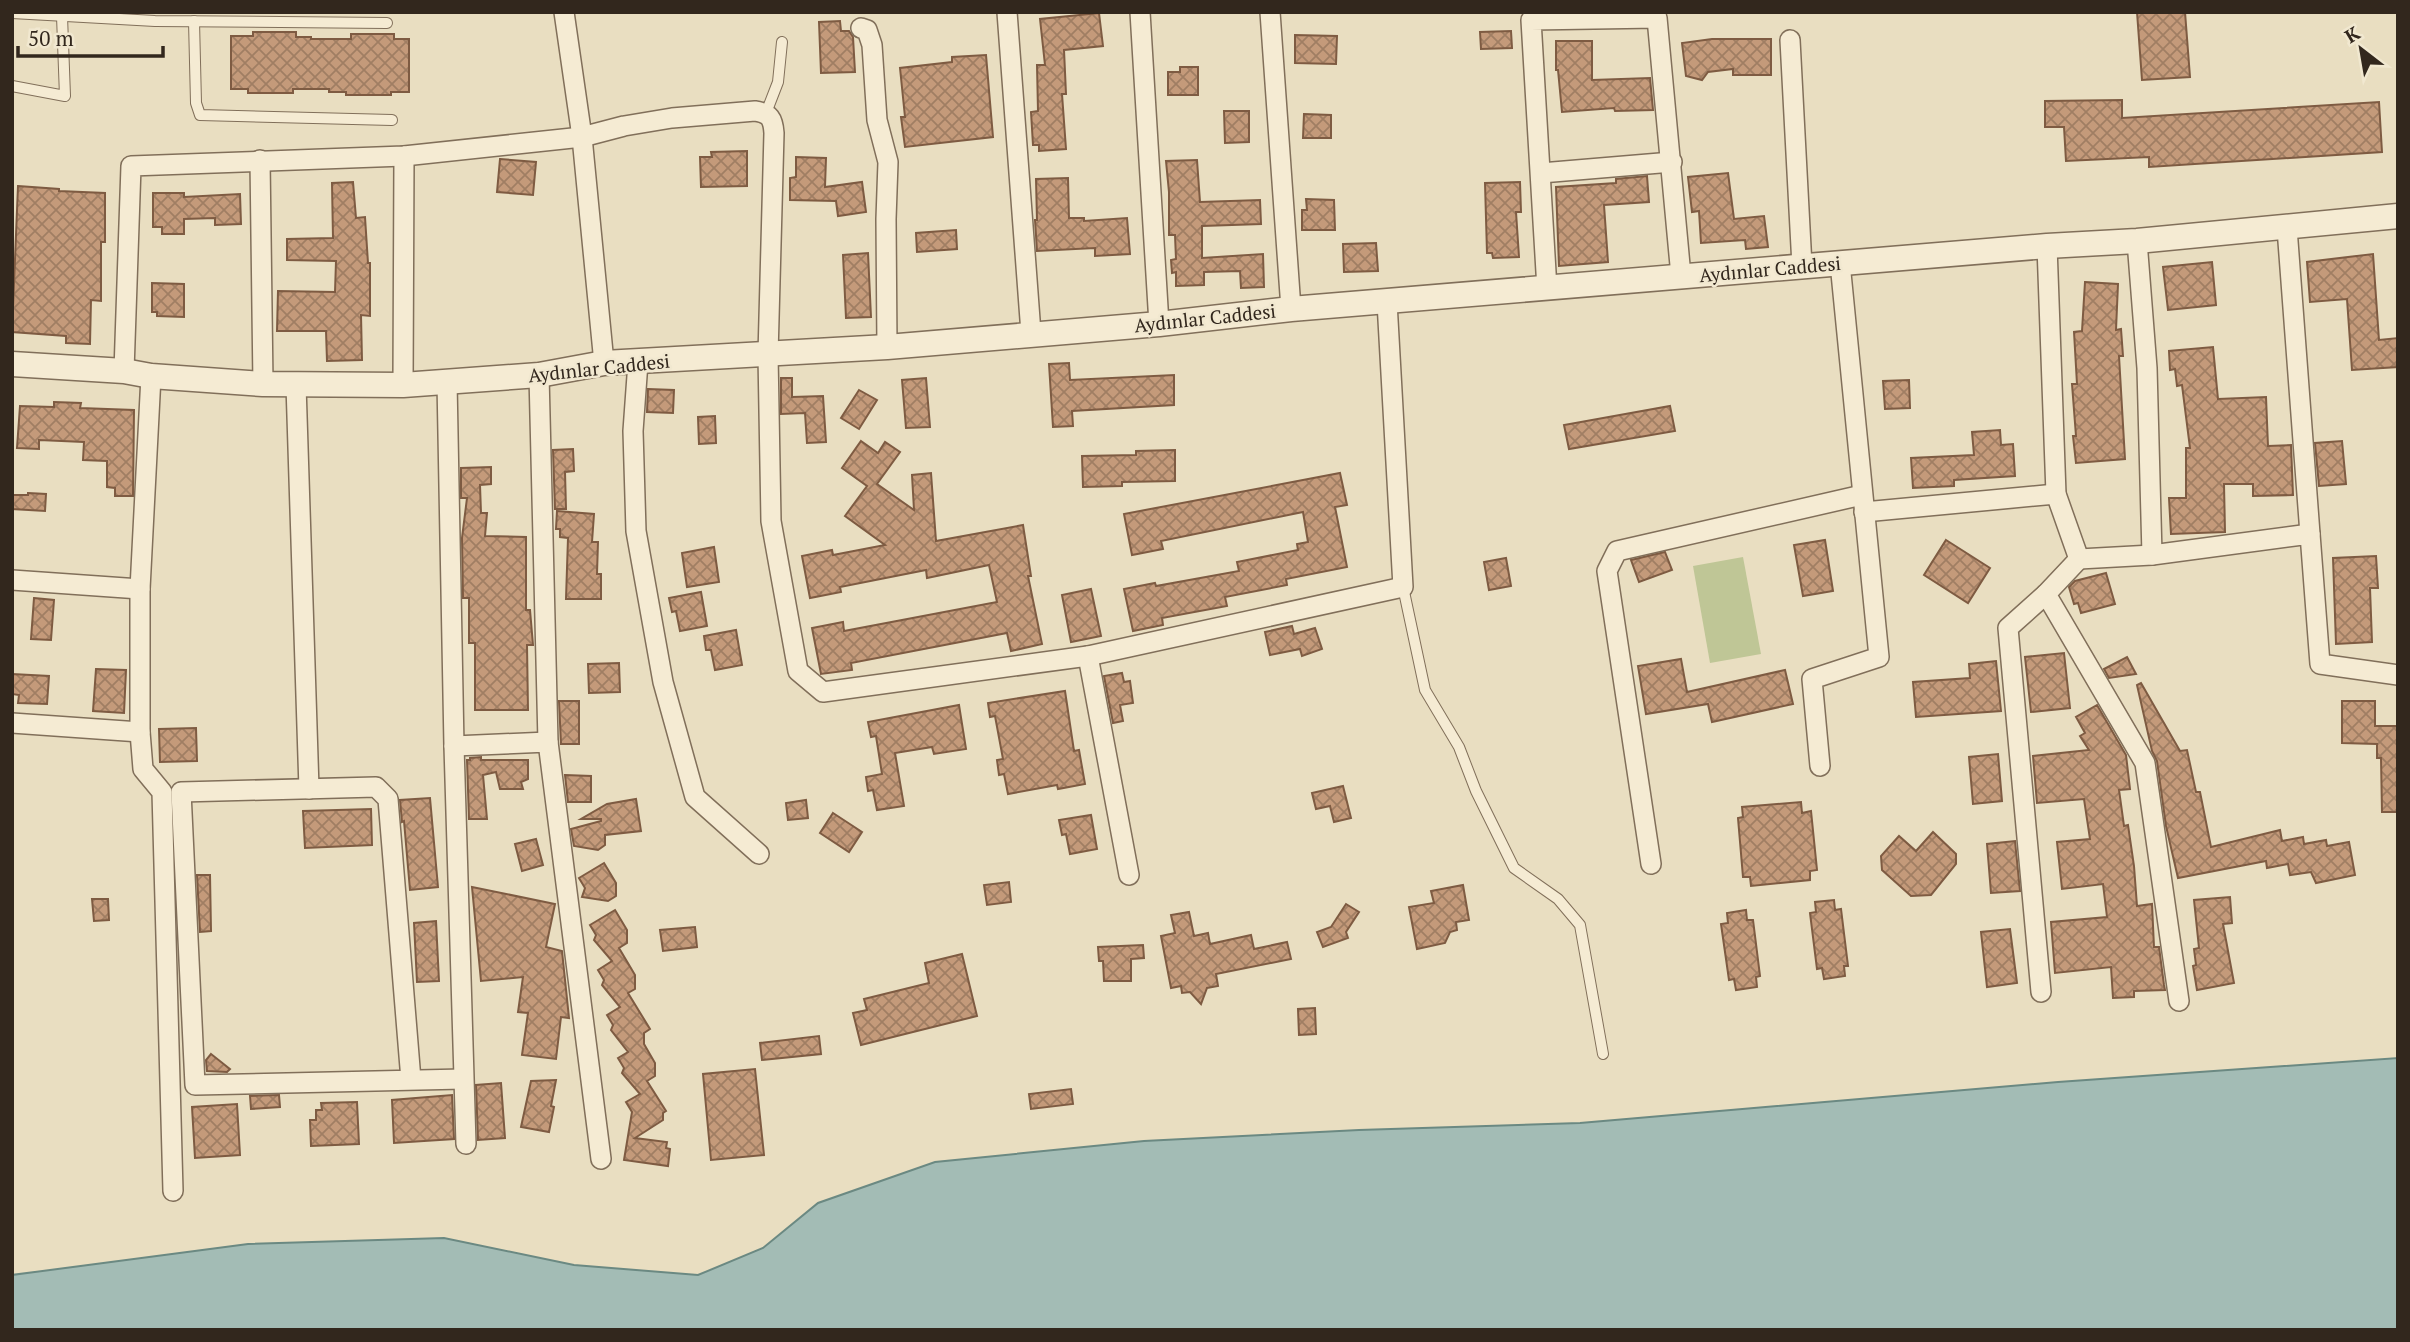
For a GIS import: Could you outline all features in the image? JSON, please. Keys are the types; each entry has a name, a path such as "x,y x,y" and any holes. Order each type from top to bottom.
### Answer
{"street":[{"path":"564,12 582,137 604,363"},
{"path":"1007,12 1031,333"},
{"path":"1140,12 1159,324"},
{"path":"1270,12 1290,309"},
{"path":"1547,289 1531,20 1657,18 1681,276"},
{"path":"861,28 867,30 872,44 877,120 888,162 887,347"},
{"path":"1790,40 1802,265"},
{"path":"124,371 131,166 404,156 582,137 672,118 755,111 766,113 771,118 774,133 768,355 771,521 798,671 823,692 1088,656 1404,586 1387,302"},
{"path":"403,385 404,156"},
{"path":"260,160 263,384"},
{"path":"1541,173 1672,162"},
{"name":"Aydınlar Caddesi","path":"12,364 296,386 403,385 539,375 604,363 887,347 1159,324 1290,309 1802,265 2137,241 2398,216"},
{"path":"2287,228 2320,664 2398,675"},
{"path":"2137,241 2147,368 2152,555"},
{"path":"2047,246 2056,494 2079,559"},
{"path":"1820,766 1812,679 1879,657 1840,263"},
{"path":"638,362 633,431 636,531 663,682 695,797 759,854"},
{"path":"539,375 548,742 601,1159"},
{"path":"150,376 140,589 140,732 143,769 162,792 173,1191"},
{"path":"447,382 466,1144"},
{"path":"296,386 309,789"},
{"path":"1651,864 1606,571 1617,551 1863,503 2056,494"},
{"path":"2041,992 2008,628 2046,594 2079,559 2152,555 2310,534"},
{"path":"12,580 140,589"},
{"path":"2046,594 2145,764 2179,1001"},
{"path":"1088,656 1129,875"},
{"path":"12,723 140,732"},
{"path":"454,746 548,742"},
{"path":"411,1080 388,799 376,787 181,792 195,1085 463,1079"}],"lane":[{"path":"12,13 194,21 387,23"},
{"path":"12,86 65,96 62,16"},
{"path":"194,21 196,107 200,115 392,121"},
{"path":"766,113 778,82 782,42"},
{"path":"1404,586 1425,690 1459,747 1476,791 1514,868 1558,900 1580,925 1603,1054"}],"green space":[{"path":"1743,557 1761,654 1710,663 1693,566"}],"water":[{"path":"2398,1058 2398,1330 12,1330 12,1275 248,1244 444,1238 574,1265 698,1275 763,1248 818,1203 935,1162 1144,1141 1359,1130 1580,1123 2058,1082"}],"building":[{"path":"2137,12 2185,12 2190,77 2142,80"},
{"path":"1099,13 1103,46 1064,50 1066,94 1062,94 1066,149 1039,151 1039,145 1033,145 1031,112 1038,111 1037,65 1045,65 1040,19"},
{"path":"840,21 841,31 849,31 853,37 855,72 821,73 819,22"},
{"path":"1511,31 1512,48 1481,49 1480,32"},
{"path":"253,32 296,32 296,37 311,39 351,39 351,34 394,34 394,39 409,39 409,92 391,92 391,95 346,95 346,92 329,92 329,89 293,89 293,93 248,93 248,89 231,89 231,36 253,36"},
{"path":"1295,35 1337,36 1336,64 1295,63"},
{"path":"1712,39 1771,39 1771,75 1733,75 1733,69 1708,72 1702,80 1686,76 1682,43"},
{"path":"1556,41 1592,41 1592,80 1650,78 1653,110 1615,111 1614,108 1562,112 1556,70"},
{"path":"986,55 993,137 905,147 900,68 952,62 952,57"},
{"path":"1180,67 1198,67 1198,95 1168,95 1168,72 1180,72"},
{"path":"2122,100 2122,118 2379,102 2382,152 2149,167 2149,157 2066,161 2064,127 2045,127 2045,101"},
{"path":"1224,111 1249,111 1249,142 1225,143"},
{"path":"1304,114 1331,115 1331,138 1303,138"},
{"path":"747,151 747,186 701,187 700,157 712,157 711,152"},
{"path":"796,157 826,158 825,187 862,182 866,212 838,216 836,201 790,200 790,178 796,177"},
{"path":"500,159 536,162 533,195 497,192"},
{"path":"1197,160 1200,202 1260,200 1261,224 1202,226 1202,258 1263,254 1264,287 1241,288 1240,271 1204,272 1204,285 1176,286 1176,272 1172,273 1171,260 1176,259 1175,235 1169,235 1166,161"},
{"path":"1728,173 1734,219 1764,216 1768,247 1746,249 1745,240 1701,243 1699,211 1692,212 1688,177"},
{"path":"1647,176 1649,202 1604,205 1608,262 1559,266 1556,187 1616,183 1616,179"},
{"path":"1068,178 1069,218 1084,218 1084,221 1127,218 1130,254 1095,256 1095,248 1037,251 1036,179"},
{"path":"353,182 356,218 365,217 370,263 370,316 361,315 362,360 327,361 326,331 277,331 278,291 335,292 336,261 287,260 287,239 333,238 332,183"},
{"path":"1520,182 1521,212 1516,212 1519,257 1493,258 1492,253 1487,253 1485,183"},
{"path":"18,186 105,193 105,242 101,242 101,301 91,300 90,344 66,343 66,336 12,332"},
{"path":"153,193 184,193 184,197 240,194 241,224 215,225 215,218 184,219 184,234 162,234 162,227 153,227"},
{"path":"1306,199 1334,200 1335,230 1302,230 1302,210 1307,210"},
{"path":"956,230 957,249 917,252 916,233"},
{"path":"1376,243 1378,271 1344,272 1343,244"},
{"path":"868,253 871,317 846,318 843,255"},
{"path":"2373,254 2379,340 2398,338 2398,367 2352,370 2347,299 2310,302 2307,262"},
{"path":"2212,262 2216,305 2168,310 2163,267"},
{"path":"2085,282 2118,284 2116,330 2121,329 2123,356 2119,356 2125,459 2076,463 2072,384 2077,384 2074,332 2082,331"},
{"path":"152,283 184,284 184,317 157,316 157,312 152,312"},
{"path":"2213,347 2218,399 2266,397 2268,446 2291,445 2293,495 2253,496 2253,484 2224,484 2225,532 2171,534 2169,498 2186,498 2186,448 2190,448 2182,385 2177,386 2175,369 2170,370 2169,351"},
{"path":"1069,363 1070,380 1174,375 1174,405 1072,411 1073,426 1053,427 1049,364"},
{"path":"781,378 792,378 792,397 823,396 826,442 807,443 805,413 781,414"},
{"path":"926,378 930,427 906,428 902,380"},
{"path":"1909,380 1910,408 1885,409 1883,381"},
{"path":"648,389 674,390 673,413 647,412"},
{"path":"859,390 877,400 859,429 841,418"},
{"path":"54,402 81,403 80,408 134,410 133,496 115,496 115,488 107,487 107,461 83,460 84,442 39,440 39,449 17,448 20,406 54,407"},
{"path":"1670,406 1675,431 1569,449 1564,425"},
{"path":"715,416 716,443 699,444 698,417"},
{"path":"2000,430 2001,445 2013,444 2015,476 1954,480 1954,486 1913,488 1911,458 1974,455 1972,432"},
{"path":"861,441 878,453 885,442 900,452 877,484 914,510 912,475 931,473 936,541 1023,525 1031,576 1028,576 1042,644 1011,651 1007,633 851,663 852,670 821,674 812,628 843,622 844,631 997,602 989,565 927,578 926,570 840,587 841,592 810,598 802,556 832,550 833,555 885,545 845,516 867,486 842,468"},
{"path":"2342,441 2346,484 2319,486 2315,443"},
{"path":"573,449 574,471 565,472 566,509 555,509 553,450"},
{"path":"1175,450 1175,481 1122,482 1122,486 1083,487 1082,456 1136,455 1136,451"},
{"path":"491,467 491,484 480,485 481,513 487,513 485,536 526,537 526,610 530,610 533,645 527,645 528,710 475,710 475,643 469,643 469,598 463,598 462,538 467,498 461,498 461,468"},
{"path":"1340,473 1347,505 1335,507 1347,567 1286,579 1287,585 1225,597 1227,606 1162,618 1163,625 1133,631 1124,589 1239,571 1237,562 1298,550 1297,544 1308,542 1303,512 1161,541 1163,549 1132,555 1124,514"},
{"path":"46,494 45,511 12,509 12,495"},
{"path":"557,511 594,514 592,542 598,542 597,574 601,574 601,599 566,599 568,538 560,537 560,529 556,529"},
{"path":"1825,540 1833,591 1803,596 1794,545"},
{"path":"1946,540 1990,568 1968,603 1924,575"},
{"path":"714,547 719,582 687,587 682,553"},
{"path":"1665,552 1672,570 1639,582 1631,560"},
{"path":"2376,556 2378,588 2370,588 2372,642 2336,644 2333,558"},
{"path":"1506,558 1511,586 1489,590 1484,562"},
{"path":"2106,573 2115,604 2081,613 2078,603 2074,604 2069,587 2075,581"},
{"path":"1091,589 1101,636 1071,642 1062,595"},
{"path":"701,592 707,626 680,631 676,611 672,612 669,598"},
{"path":"34,598 54,600 51,640 31,639"},
{"path":"1292,626 1294,634 1315,628 1322,649 1302,656 1300,649 1270,655 1265,632"},
{"path":"736,630 742,665 715,670 711,650 706,650 704,636"},
{"path":"2064,653 2070,708 2031,712 2025,657"},
{"path":"2127,657 2136,674 2109,678 2104,669"},
{"path":"1681,659 1687,692 1785,670 1793,704 1712,722 1708,704 1646,714 1638,666"},
{"path":"1996,661 2001,711 1916,717 1913,682 1970,678 1969,664"},
{"path":"619,663 620,692 589,693 588,664"},
{"path":"96,669 126,670 124,713 93,711"},
{"path":"1122,673 1124,682 1130,681 1133,703 1120,705 1123,721 1113,723 1104,676"},
{"path":"12,674 49,676 47,704 18,703 19,695 12,694"},
{"path":"2141,683 2180,751 2187,750 2196,792 2200,792 2211,847 2280,830 2282,841 2303,837 2304,844 2326,840 2327,846 2349,842 2355,875 2316,883 2311,872 2290,875 2288,864 2267,868 2266,861 2178,878 2166,826 2157,761 2152,751 2137,685"},
{"path":"1065,691 1074,751 1079,750 1085,784 1058,789 1057,785 1008,794 1004,774 999,775 997,760 1003,759 995,716 990,717 988,703"},
{"path":"559,701 579,701 579,744 561,744"},
{"path":"2342,701 2375,701 2375,726 2398,726 2398,812 2382,812 2381,758 2377,758 2377,744 2342,743"},
{"path":"959,705 966,749 934,754 932,747 895,753 904,806 877,810 873,790 868,791 866,777 882,774 876,736 871,737 868,722"},
{"path":"2097,705 2126,755 2130,789 2119,790 2124,826 2128,825 2137,906 2152,904 2154,947 2159,947 2165,990 2134,991 2134,997 2113,998 2111,967 2055,973 2051,922 2107,917 2103,884 2062,889 2057,842 2090,839 2084,799 2037,803 2033,756 2089,750 2080,736 2085,733 2076,717"},
{"path":"196,728 197,761 160,762 159,729"},
{"path":"1998,754 2002,801 1973,804 1969,757"},
{"path":"481,757 481,760 528,760 528,779 521,782 523,789 500,789 496,772 483,775 487,819 469,819 467,760"},
{"path":"565,775 591,776 591,802 568,802"},
{"path":"1343,786 1351,818 1334,822 1330,806 1316,809 1312,793"},
{"path":"430,798 438,887 410,890 400,800"},
{"path":"636,799 641,831 605,835 605,845 598,850 574,846 571,829 601,821 581,819 607,804"},
{"path":"806,800 808,818 788,820 786,803"},
{"path":"1801,802 1802,813 1811,811 1817,870 1810,871 1810,880 1751,886 1750,877 1743,877 1738,818 1743,817 1742,807"},
{"path":"371,809 372,845 305,848 303,811"},
{"path":"833,813 862,832 849,852 820,833"},
{"path":"1091,815 1097,849 1070,854 1066,834 1062,835 1059,820"},
{"path":"1933,832 1956,854 1956,864 1931,895 1911,896 1882,870 1881,856 1899,836 1916,851"},
{"path":"536,839 543,865 522,871 515,844"},
{"path":"2015,841 2020,891 1991,893 1987,844"},
{"path":"604,863 616,883 616,896 608,901 582,897 585,888 579,878"},
{"path":"197,875 210,875 211,931 200,932"},
{"path":"1009,882 1011,902 987,905 984,885"},
{"path":"1463,885 1469,920 1456,922 1457,930 1450,932 1445,943 1417,949 1409,907 1434,903 1431,891"},
{"path":"472,887 555,904 546,947 562,951 569,1018 561,1017 556,1059 522,1055 528,1013 518,1012 523,977 481,981"},
{"path":"2230,897 2232,923 2223,924 2234,983 2197,990 2193,966 2196,965 2194,949 2199,948 2194,900"},
{"path":"92,899 108,899 109,920 94,921"},
{"path":"1834,900 1835,910 1841,909 1848,966 1844,966 1845,976 1824,979 1822,968 1817,969 1810,913 1816,912 1815,902"},
{"path":"1346,904 1359,912 1346,932 1348,938 1323,947 1317,932 1331,927"},
{"path":"615,910 627,930 627,943 619,948 635,975 635,989 628,993 650,1029 644,1033 644,1044 655,1063 655,1076 647,1081 666,1111 663,1113 663,1120 635,1138 667,1142 666,1148 670,1149 668,1166 624,1160 632,1112 626,1102 640,1094 622,1073 624,1068 618,1058 628,1052 611,1030 613,1025 607,1015 620,1007 602,985 604,980 598,970 612,961 594,940 596,935 590,925"},
{"path":"1746,910 1747,920 1753,920 1760,976 1756,977 1757,987 1736,990 1734,979 1729,980 1721,924 1728,923 1727,913"},
{"path":"1189,912 1194,936 1208,933 1210,944 1251,935 1254,949 1287,942 1291,959 1216,974 1218,986 1207,988 1201,1004 1190,992 1182,993 1181,986 1171,988 1161,936 1175,933 1171,915"},
{"path":"436,921 439,981 417,982 414,923"},
{"path":"695,927 697,947 663,951 660,930"},
{"path":"2010,929 2017,983 1987,987 1981,932"},
{"path":"1143,945 1144,958 1131,959 1131,981 1104,981 1103,961 1099,961 1098,947"},
{"path":"962,954 977,1016 861,1045 853,1013 867,1010 864,999 929,983 925,963"},
{"path":"1315,1008 1316,1034 1299,1035 1298,1009"},
{"path":"819,1036 821,1054 762,1060 760,1043"},
{"path":"211,1054 230,1069 227,1072 207,1071 206,1060"},
{"path":"755,1069 764,1155 711,1160 703,1074"},
{"path":"556,1080 549,1132 521,1127 531,1081"},
{"path":"501,1083 505,1138 478,1140 476,1085"},
{"path":"1071,1089 1073,1104 1031,1109 1029,1094"},
{"path":"279,1095 280,1107 251,1109 250,1096"},
{"path":"452,1095 454,1139 394,1143 392,1100"},
{"path":"357,1102 359,1144 311,1146 310,1120 316,1120 316,1110 322,1110 321,1103"},
{"path":"237,1104 240,1155 195,1158 192,1107"}]}
